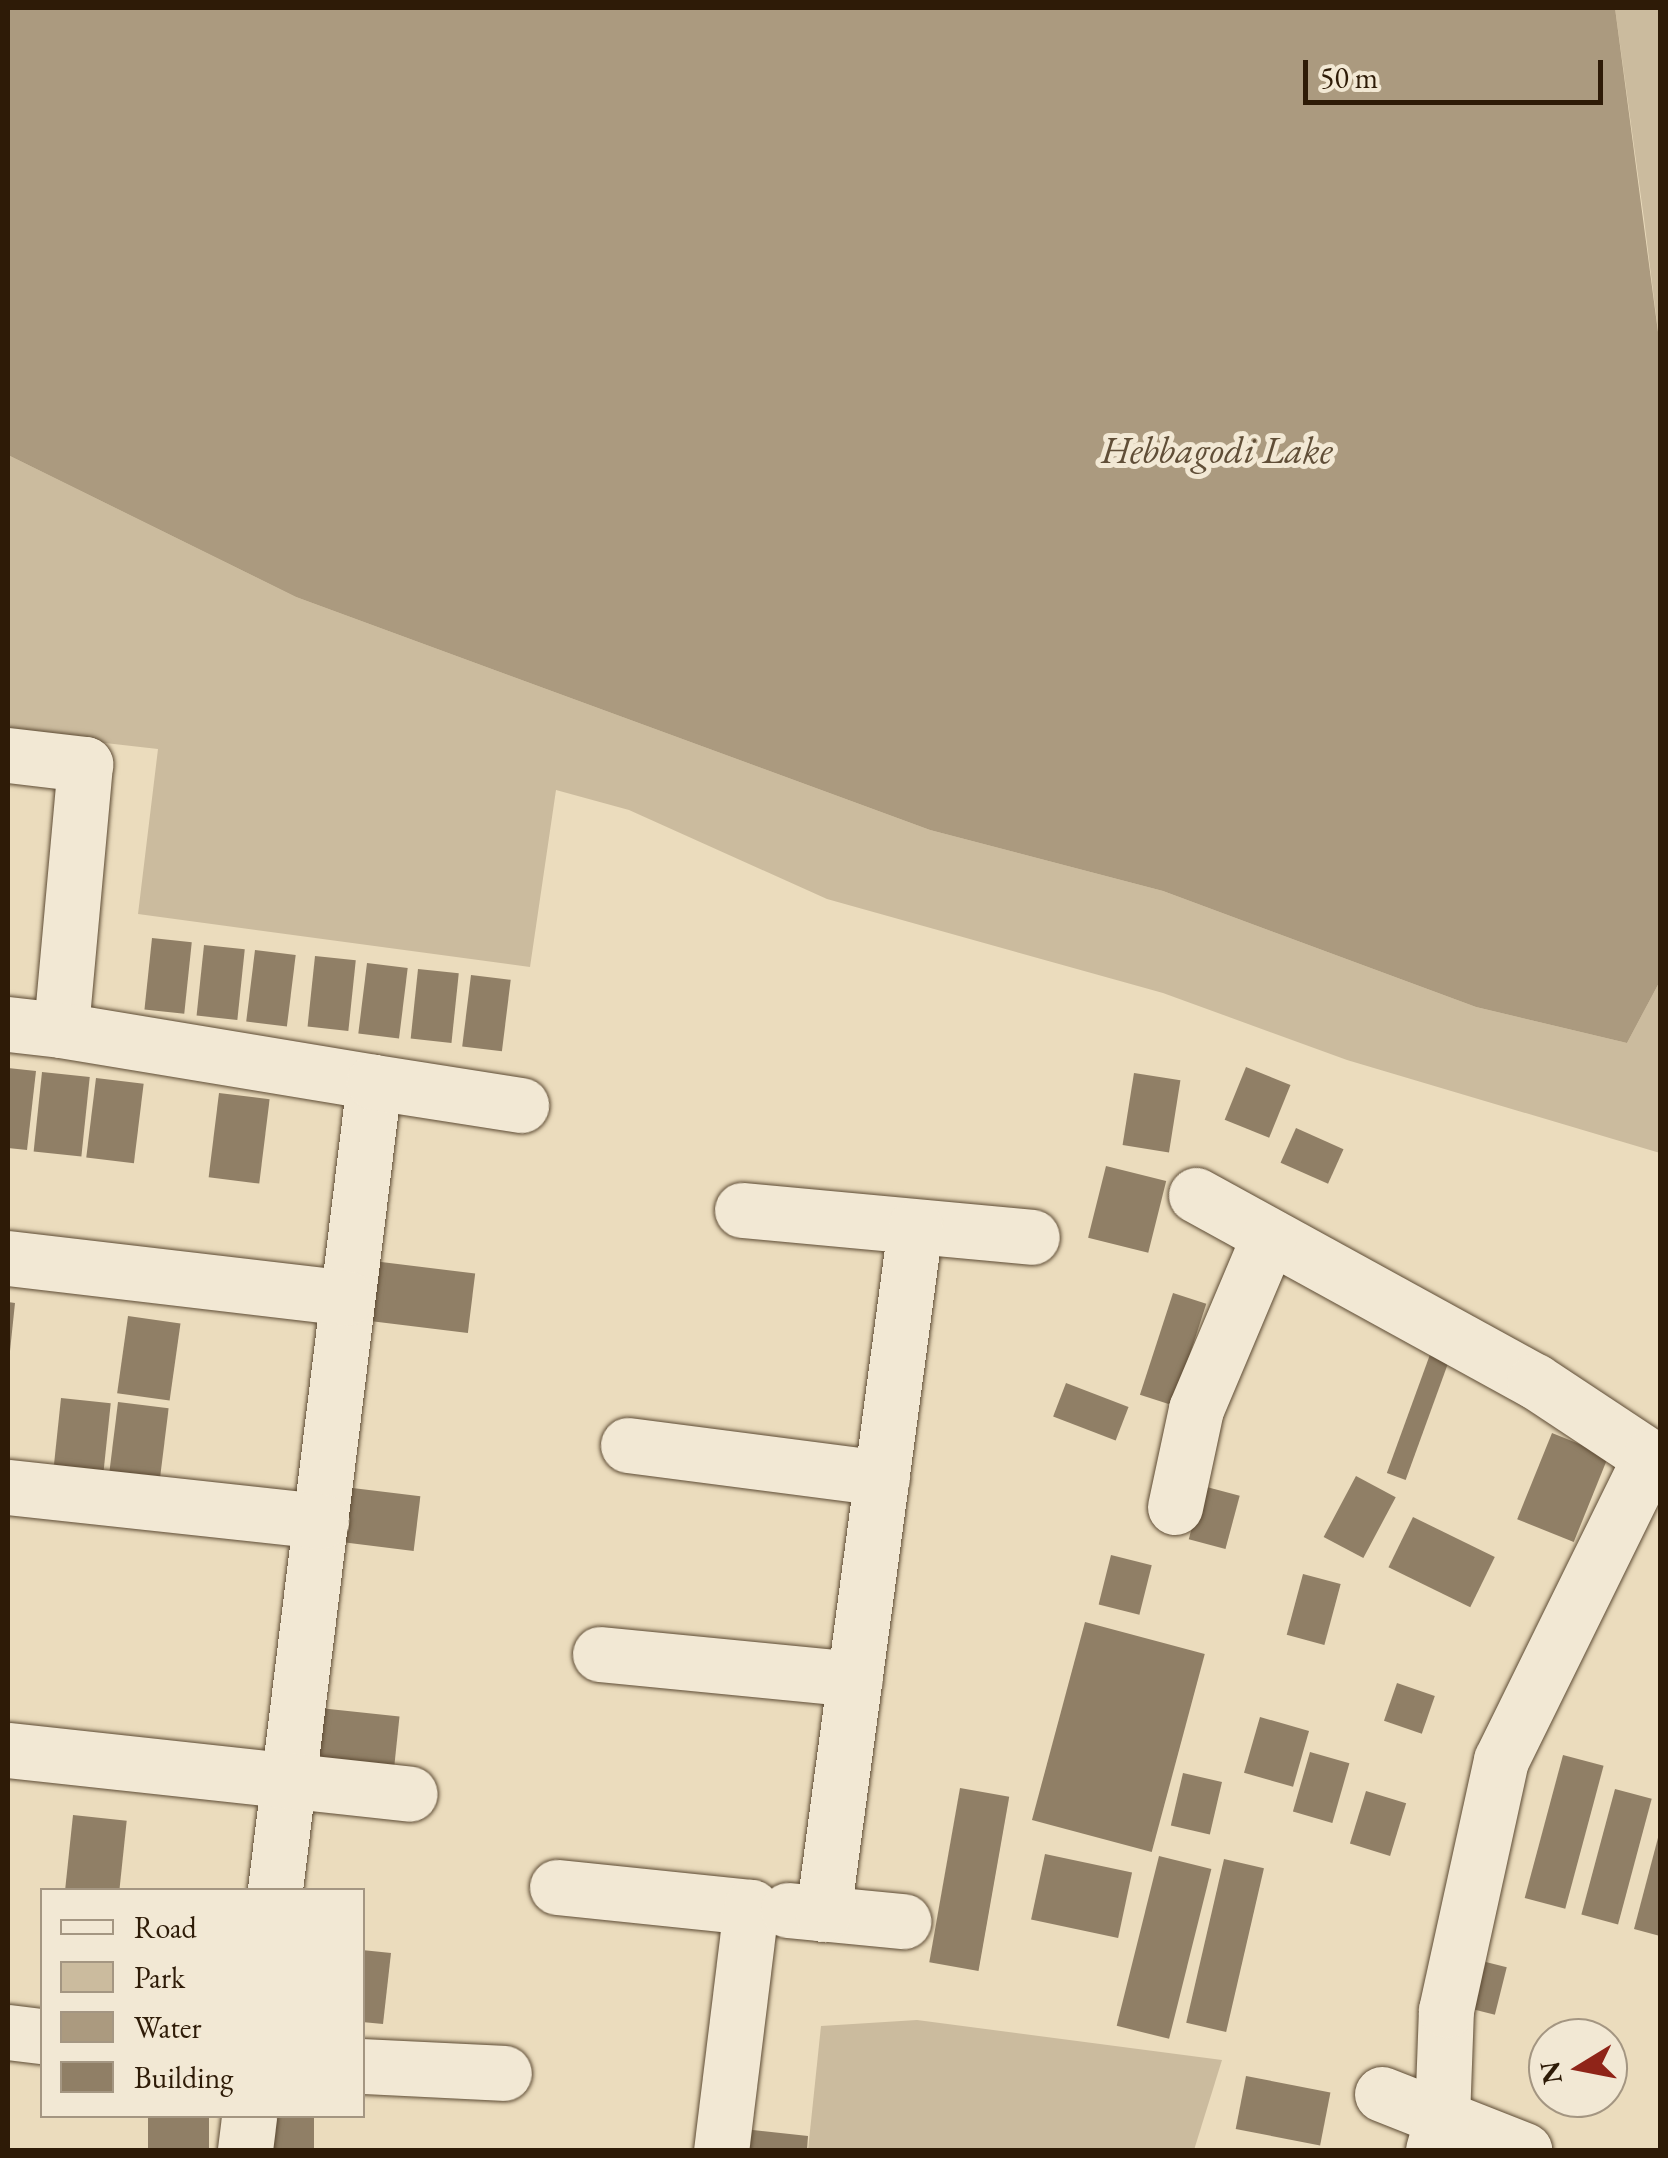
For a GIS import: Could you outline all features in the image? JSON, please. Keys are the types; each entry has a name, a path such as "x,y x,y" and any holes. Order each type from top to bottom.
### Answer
{"street":[{"path":"8,756 86,764 61,1030"},
{"path":"8,1024 521,1105"},
{"path":"275,1888 374,1082"},
{"path":"1196,1195 1535,1382 1655,1461 1500,1760 1446,2010 1437,2134"},
{"path":"742,1210 1032,1237"},
{"path":"823,1914 916,1227"},
{"path":"1175,1507 1196,1410 1269,1236"},
{"path":"8,1258 346,1298"},
{"path":"628,1445 882,1478"},
{"path":"8,1487 321,1521"},
{"path":"600,1654 855,1679"},
{"path":"8,1750 410,1794"},
{"path":"557,1887 904,1920"},
{"path":"722,2150 750,1907"},
{"path":"8,2032 40,2036"},
{"path":"365,2066 504,2073"},
{"path":"1382,2094 1437,2134 1524,2150"},
{"path":"246,2150 249,2118"}],"green space":[{"path":"1615,8 1660,8 1660,347 1644,219"},
{"path":"8,455 296,597 930,830 1163,891 1476,1007 1627,1043 1660,981 1660,1153 1347,1060 1163,993 827,899 629,810 556,790 530,967 138,914 158,749 8,732"},
{"path":"917,2020 1222,2060 1194,2150 808,2150 821,2026"}],"water":[{"name":"Hebbagodi Lake","path":"8,8 1615,8 1660,347 1660,981 1627,1043 1476,1007 1163,891 930,830 296,597 8,455"}],"building":[{"path":"152,938 192,942 184,1014 144,1010"},
{"path":"204,945 245,949 237,1020 197,1016"},
{"path":"255,950 296,955 287,1026 246,1021"},
{"path":"315,956 356,960 348,1031 308,1027"},
{"path":"367,963 408,968 399,1038 358,1033"},
{"path":"418,969 459,973 451,1043 411,1039"},
{"path":"471,975 511,980 502,1051 462,1046"},
{"path":"1246,1067 1291,1085 1269,1138 1225,1120"},
{"path":"8,1068 36,1071 27,1150 8,1148"},
{"path":"42,1072 90,1077 81,1157 34,1152"},
{"path":"1134,1073 1180,1080 1169,1152 1123,1145"},
{"path":"96,1078 144,1084 134,1163 86,1157"},
{"path":"219,1093 270,1099 259,1184 209,1177"},
{"path":"1296,1128 1344,1149 1328,1184 1281,1163"},
{"path":"1106,1166 1166,1181 1148,1253 1088,1238"},
{"path":"365,1260 475,1274 468,1333 358,1320"},
{"path":"1173,1293 1206,1304 1173,1406 1140,1395"},
{"path":"8,1302 15,1303 10,1351 8,1350"},
{"path":"128,1316 180,1323 170,1401 117,1393"},
{"path":"1432,1349 1451,1356 1406,1480 1387,1473"},
{"path":"1066,1383 1129,1407 1116,1441 1053,1417"},
{"path":"61,1398 111,1403 103,1481 53,1476"},
{"path":"118,1402 169,1408 158,1494 108,1487"},
{"path":"1552,1433 1609,1456 1574,1542 1517,1519"},
{"path":"1356,1476 1396,1497 1363,1558 1324,1537"},
{"path":"336,1486 420,1496 414,1551 329,1541"},
{"path":"1203,1486 1240,1496 1225,1549 1189,1539"},
{"path":"1413,1517 1495,1557 1470,1607 1388,1567"},
{"path":"1111,1555 1152,1565 1139,1615 1099,1604"},
{"path":"1303,1574 1341,1584 1324,1645 1287,1635"},
{"path":"1085,1622 1205,1654 1152,1852 1032,1820"},
{"path":"1397,1683 1435,1696 1422,1734 1384,1721"},
{"path":"310,1707 400,1716 394,1766 305,1757"},
{"path":"1260,1717 1309,1731 1293,1787 1244,1773"},
{"path":"1310,1752 1349,1763 1332,1823 1293,1812"},
{"path":"1563,1755 1604,1766 1565,1909 1525,1898"},
{"path":"1183,1773 1222,1782 1210,1835 1171,1826"},
{"path":"960,1788 1009,1797 979,1971 929,1962"},
{"path":"1615,1789 1652,1799 1618,1924 1581,1915"},
{"path":"1366,1791 1406,1803 1390,1856 1350,1844"},
{"path":"73,1815 127,1821 120,1888 65,1888"},
{"path":"1660,1834 1660,1936 1634,1929"},
{"path":"1045,1854 1132,1873 1118,1938 1031,1920"},
{"path":"1159,1856 1211,1869 1169,2039 1117,2026"},
{"path":"1224,1859 1264,1868 1226,2032 1186,2023"},
{"path":"365,1950 391,1953 383,2024 365,2022"},
{"path":"1466,1957 1507,1967 1495,2015 1454,2005"},
{"path":"1246,2076 1330,2092 1320,2145 1236,2129"},
{"path":"148,2118 209,2118 209,2150 148,2150"},
{"path":"263,2118 314,2118 314,2150 263,2150"},
{"path":"744,2129 808,2136 807,2150 742,2150"}]}
